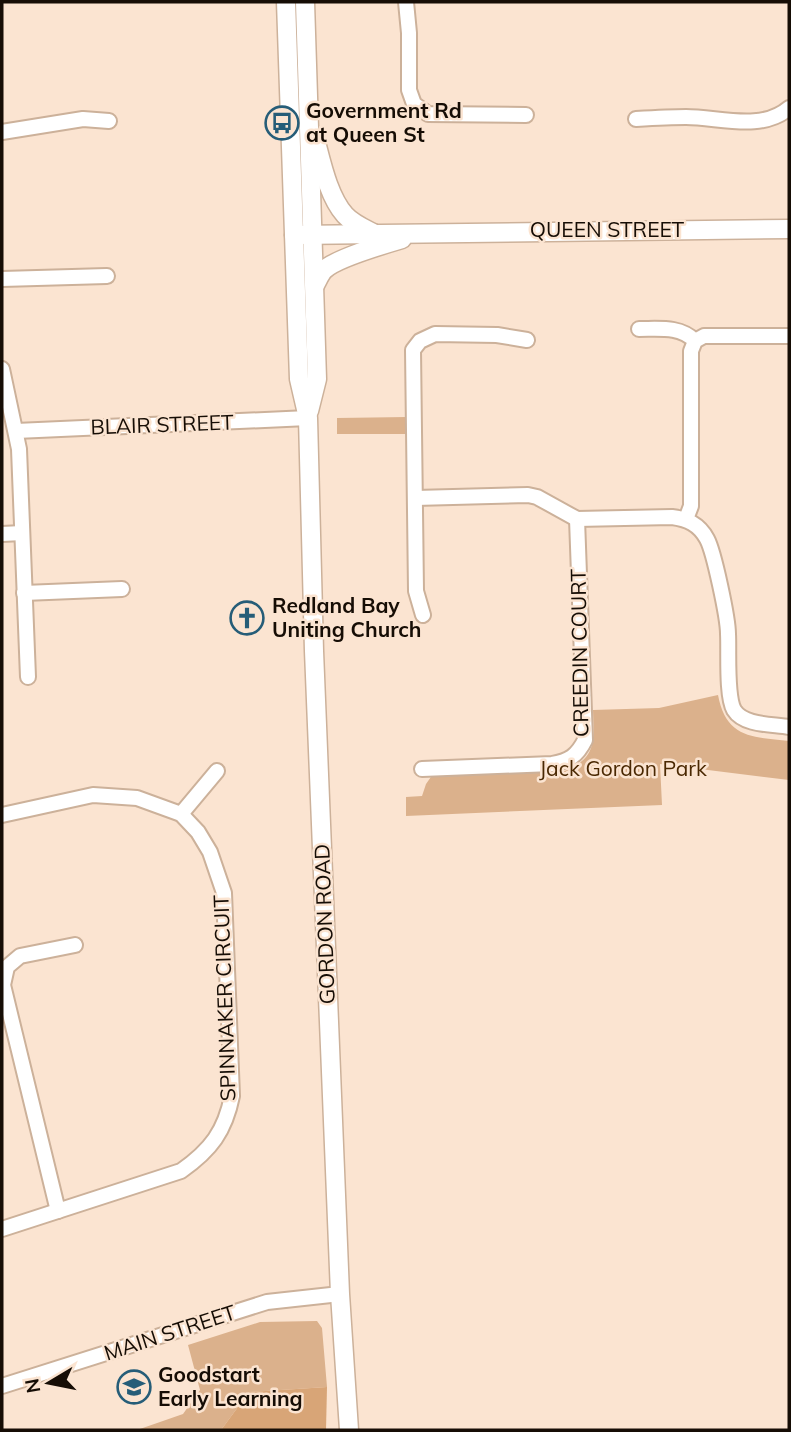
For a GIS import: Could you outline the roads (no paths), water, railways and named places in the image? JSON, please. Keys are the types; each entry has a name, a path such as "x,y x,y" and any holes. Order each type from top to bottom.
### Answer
{"street":[{"name":"GORDON ROAD","path":"286,2 299,379 308,418 340,1294 349,1430"},
{"path":"305,2 309,115 320,157 344,214 354,223 374,233"},
{"path":"405,2 409,33 410,90 414,104 428,114 526,116"},
{"path":"636,119 689,117 735,122 783,114 789,108"},
{"name":"GORDON ROAD","path":"308,418 317,379 309,115"},
{"path":"2,132 83,118 109,121"},
{"name":"QUEEN STREET","path":"294,235 789,229"},
{"name":"QUEEN STREET","path":"315,285 324,270 331,265 380,245 425,232"},
{"path":"2,279 107,276"},
{"path":"639,329 678,330 695,341"},
{"path":"423,615 416,591 413,349 420,341 435,334 498,335 527,340"},
{"path":"686,519 691,506 691,351 695,341 704,336 789,335"},
{"path":"2,369 16,431 28,677"},
{"name":"BLAIR STREET","path":"16,431 308,418"},
{"path":"415,498 528,495 537,497 577,519 686,519 707,539 728,629 730,691 734,710 747,721 789,727"},
{"name":"CREEDIN COURT","path":"422,769 552,764 568,761 579,752 585,740 577,519"},
{"path":"2,534 22,533"},
{"path":"24,593 122,589"},
{"path":"2,814 93,794 136,798 181,814 217,771"},
{"name":"SPINNAKER CIRCUIT","path":"2,1229 181,1171 199,1158 217,1137 227,1117 232,1096 224,893 210,852 198,832 181,814"},
{"path":"58,1211 3,985 6,967 20,956 75,944"},
{"name":"MAIN STREET","path":"2,1386 267,1302 340,1294"}],"place":[{"name":"Government Rd at Queen St","path":"282,123"},
{"name":"Redland Bay Uniting Church","path":"247,618"},
{"name":"Goodstart Early Learning","path":"134,1387"}],"park label":[{"name":"Jack Gordon Park","path":"623,769"}]}
